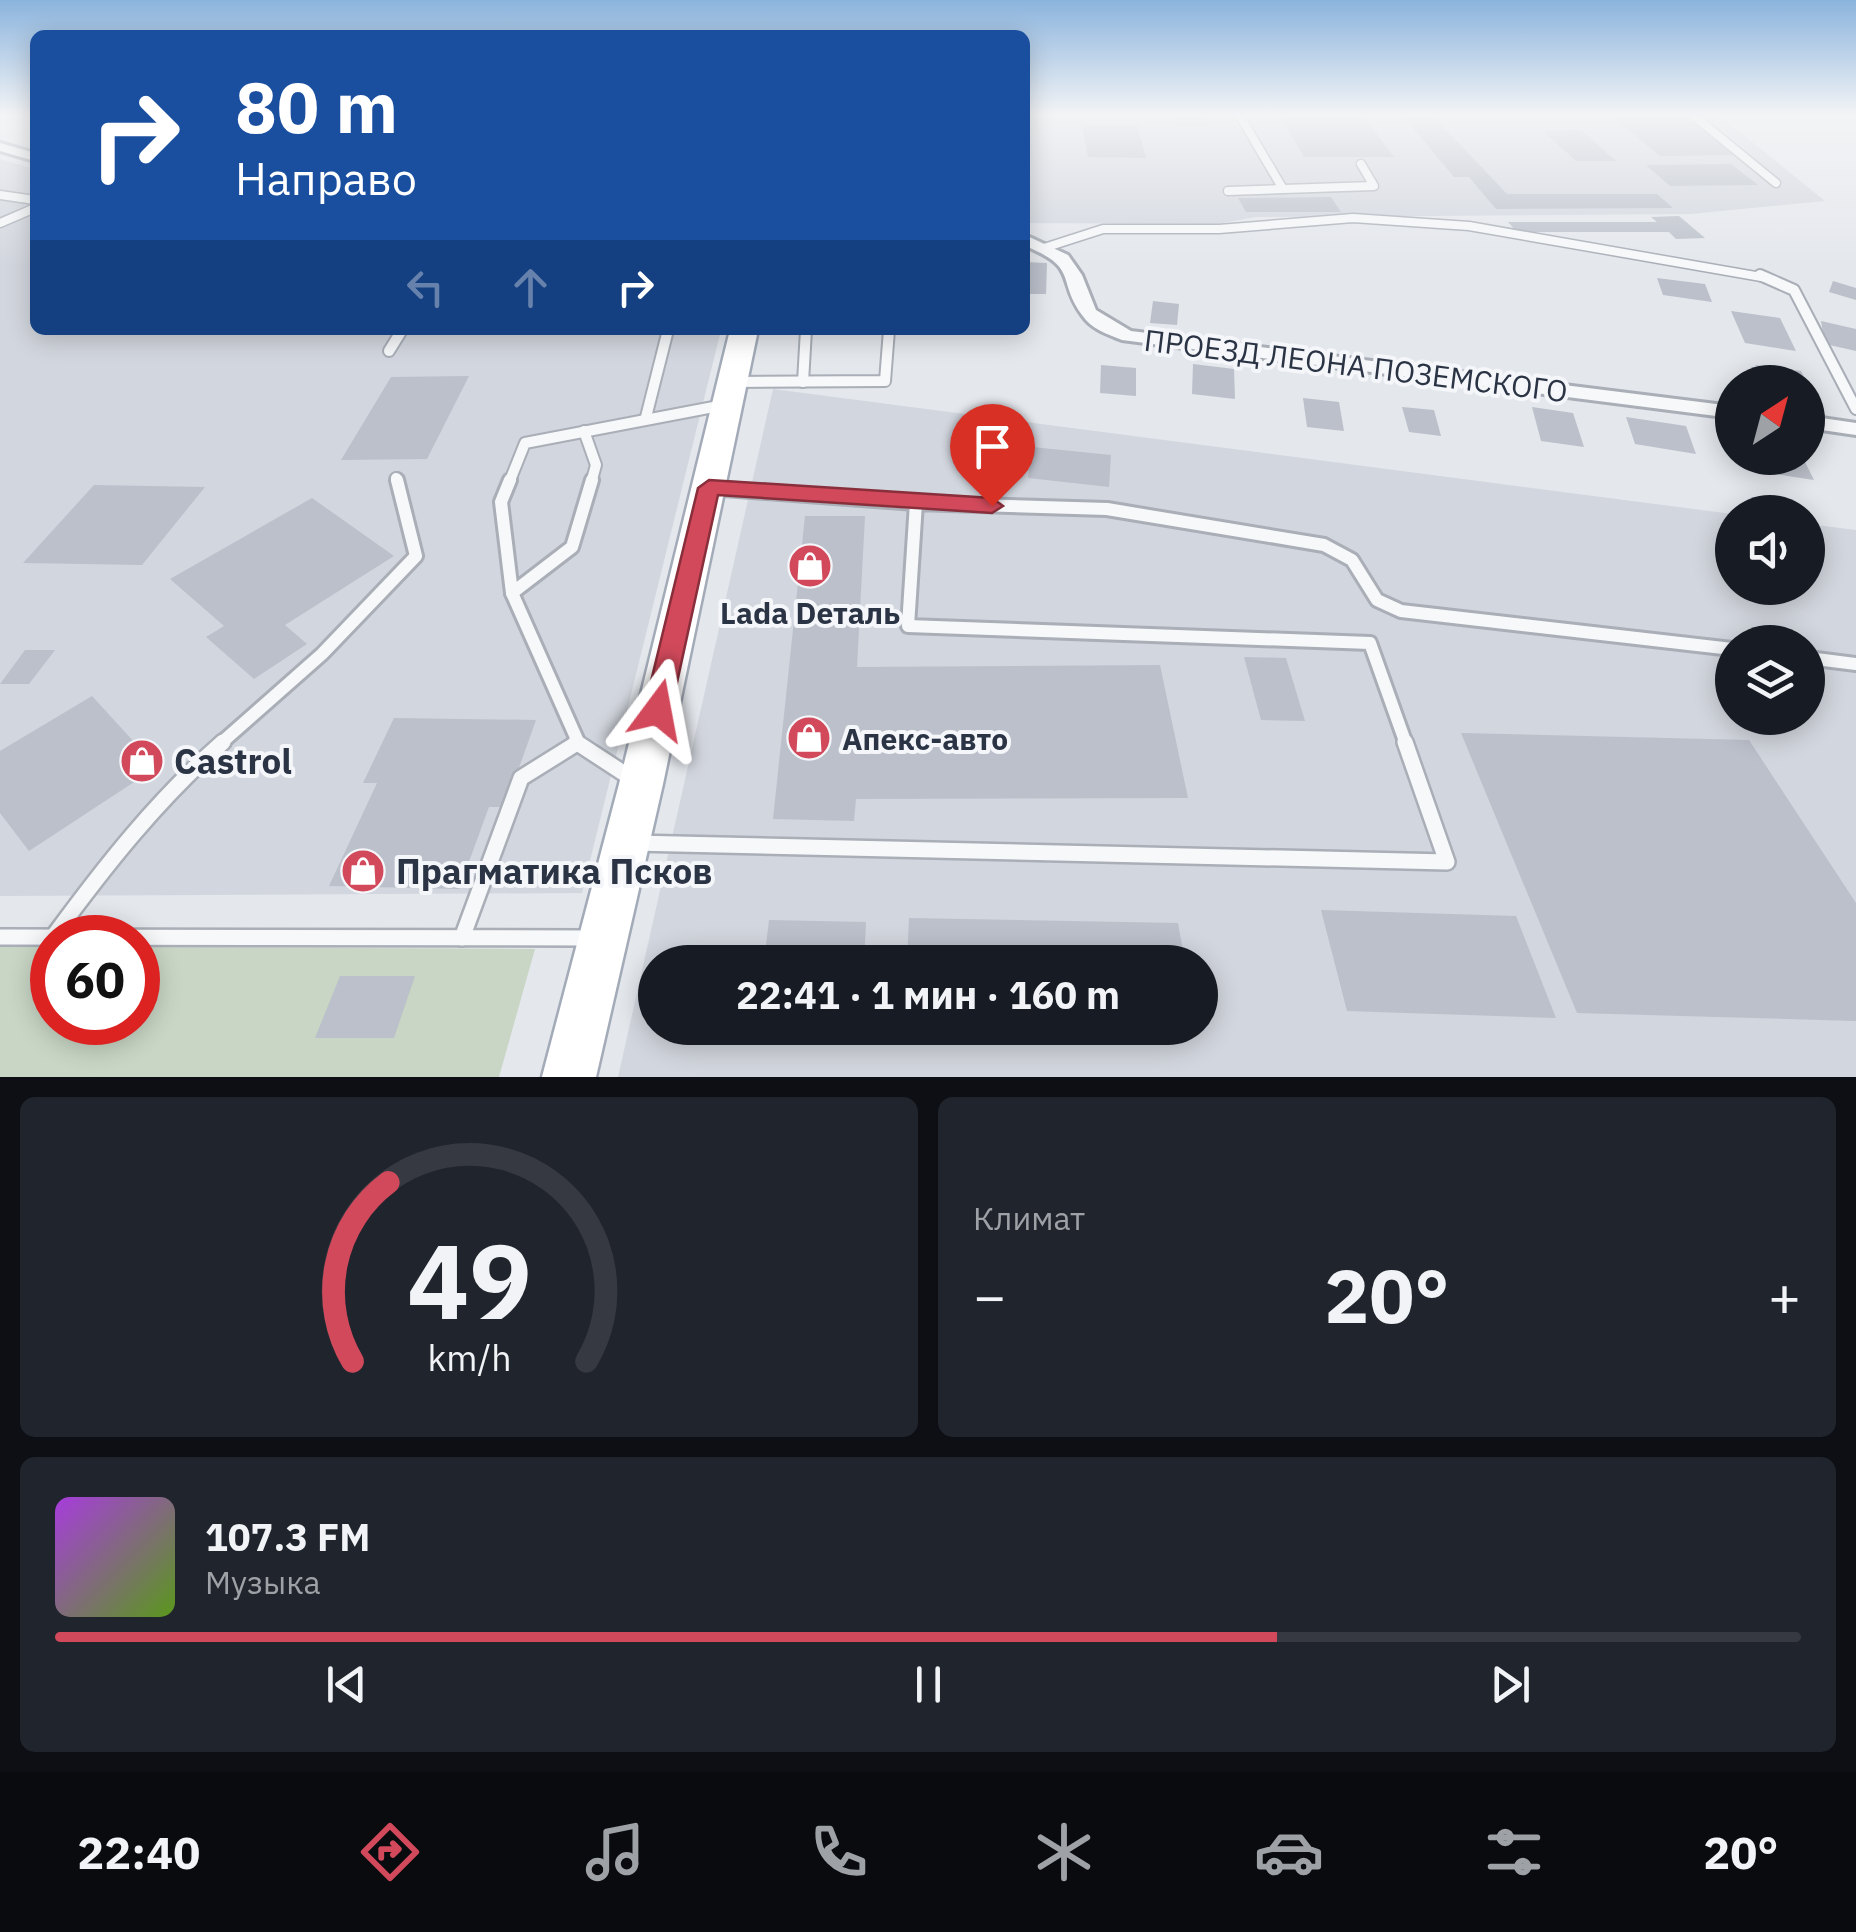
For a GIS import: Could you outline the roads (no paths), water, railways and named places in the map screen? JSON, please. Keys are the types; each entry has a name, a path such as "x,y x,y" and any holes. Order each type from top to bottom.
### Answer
{"main road":[{"path":"569,1077 747,335"}],"street":[{"name":"ПРОЕЗД ЛЕОНА ПОЗЕМСКОГО","path":"1030,242 1070,266 1082,305 1090,315 1128,336 1715,410"},
{"path":"1825,424 1856,429"}],"lane":[{"path":"1270,166 1284,189"},
{"path":"1228,191 1374,186 1362,166"},
{"path":"1756,166 1776,183"},
{"path":"0,195 30,199"},
{"path":"0,223 30,210"},
{"path":"1044,248 1103,229 1219,229 1320,218 1400,219 1522,234 1731,269 1763,276 1794,290 1856,409"},
{"path":"389,351 399,335"},
{"path":"646,417 667,335"},
{"path":"803,382 806,335"},
{"path":"641,784 577,744 512,593 501,502 525,442 646,417 731,393 803,382 885,381 889,335"},
{"path":"512,593 572,547 596,465 584,430"},
{"path":"68,915 112,856 180,780 322,654 416,556 396,478"},
{"path":"709,488 916,503 1107,509 1324,545 1352,560 1377,600 1401,611 1715,648"},
{"path":"626,843 1447,862 1370,643 908,626 916,503"},
{"path":"1825,660 1856,664"},
{"path":"462,938 522,778 577,744"},
{"path":"0,937 30,936"},
{"path":"160,937 604,938"}],"place":[{"name":"Lada Dеталь","path":"810,566"},
{"name":"Апекс-авто","path":"809,738"},
{"name":"Castrol","path":"142,761"},
{"name":"Прагматика Псков","path":"363,871"}]}
